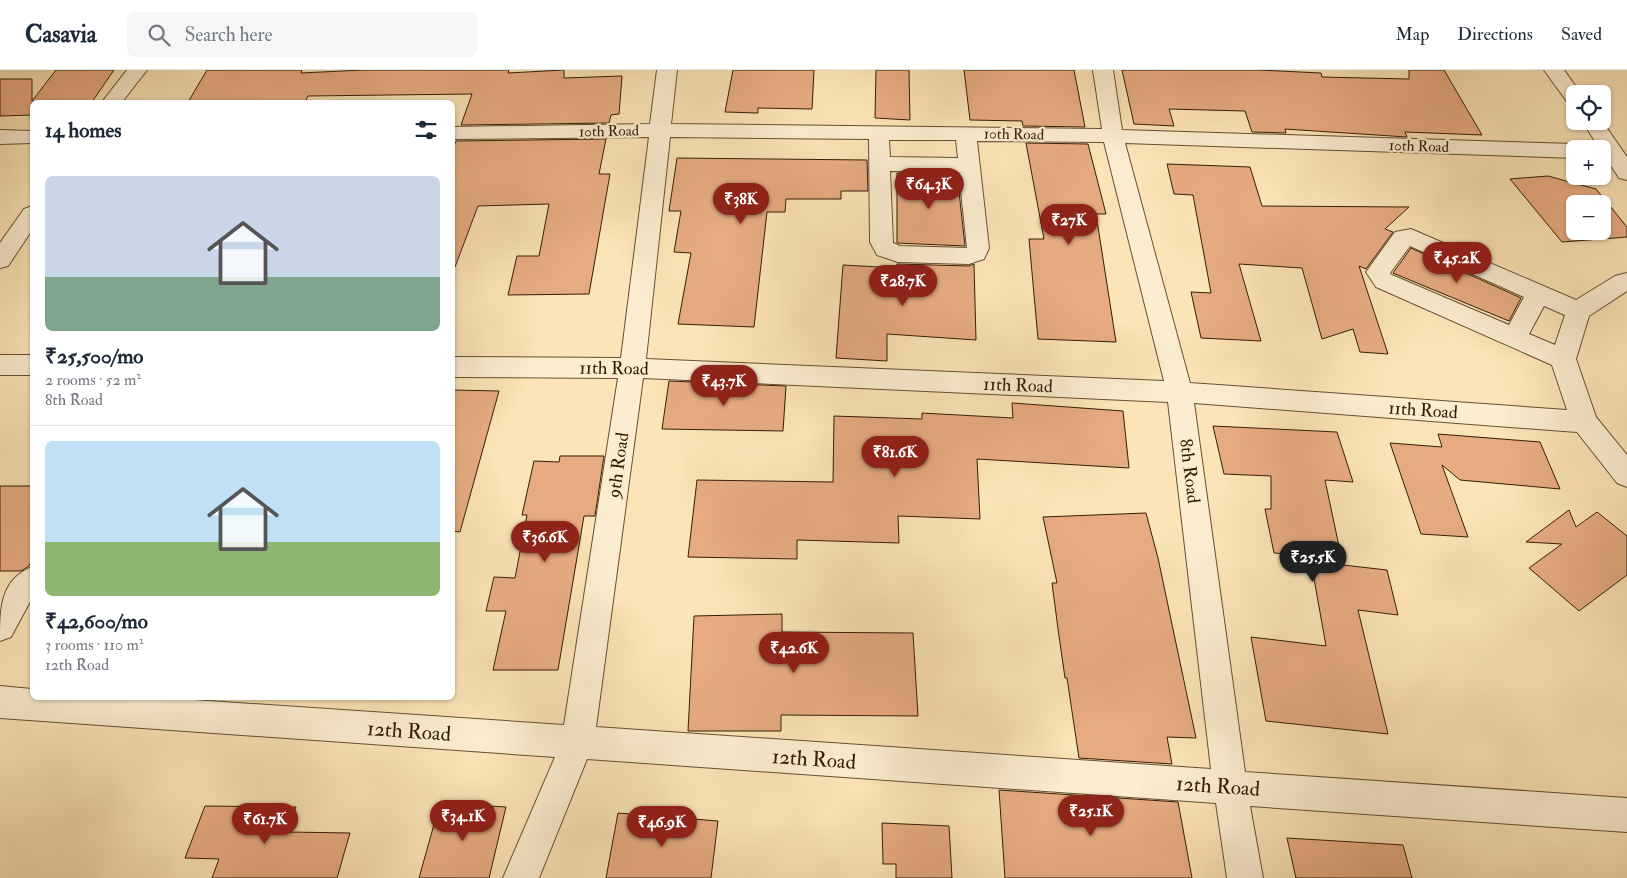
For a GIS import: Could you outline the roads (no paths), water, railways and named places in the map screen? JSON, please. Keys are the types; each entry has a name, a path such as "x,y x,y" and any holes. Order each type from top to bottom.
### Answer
{"street":[{"path":"114,100 137,70"},
{"name":"9th Road","path":"521,878 578,742 632,368 667,70"},
{"name":"8th Road","path":"1102,70 1113,136 1180,392 1230,787 1244,878"},
{"path":"1554,70 1566,86"},
{"name":"10th Road","path":"455,133 660,130 1113,136 1566,151"},
{"path":"1598,130 1627,173"},
{"path":"879,133 881,242 885,249 898,254 969,256 976,253 978,248 966,134"},
{"path":"0,137 30,137"},
{"path":"880,164 969,165"},
{"path":"0,260 30,217"},
{"path":"1563,359 1384,281 1380,278 1378,272 1403,238 1411,237 1578,311"},
{"path":"1627,281 1578,311 1563,359 1584,422 1627,475"},
{"path":"1515,338 1538,293"},
{"path":"0,365 30,365"},
{"name":"11th Road","path":"455,367 632,368 1180,392 1584,422"},
{"path":"0,627 23,587 30,582"},
{"name":"12th Road","path":"0,702 1627,815"}]}
